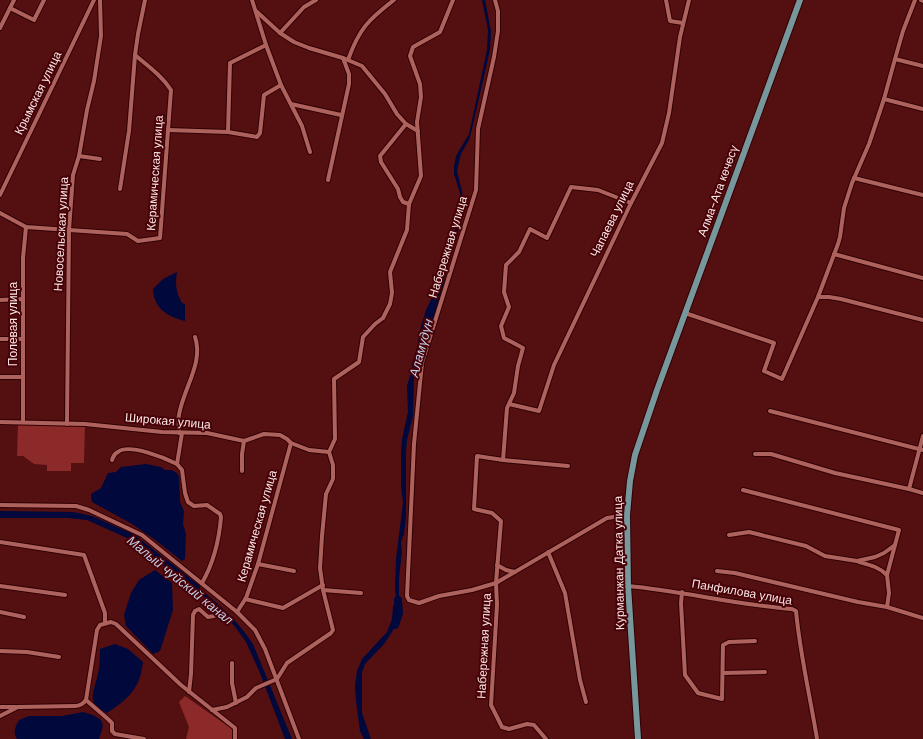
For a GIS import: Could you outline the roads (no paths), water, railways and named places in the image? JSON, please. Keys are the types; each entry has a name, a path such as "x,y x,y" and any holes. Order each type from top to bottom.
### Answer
{"main road":[{"name":"Алма-Ата көчөсү","path":"657,390 800,0"},
{"name":"Курманжан Датка улица","path":"638,739 628,586 627,515 630,481 635,455 657,390"}],"street":[{"path":"0,28 14,0"},
{"path":"10,8 34,20 44,0"},
{"name":"Крымская улица","path":"0,194 94,0"},
{"name":"Новосельская улица","path":"67,424 69,230 73,175 79,156 86,110 94,81 101,36 100,0"},
{"path":"120,189 129,131 135,55 145,0"},
{"path":"258,0 253,2 266,45 281,85 302,126 310,152"},
{"path":"280,33 304,7 316,0"},
{"path":"348,60 354,43 363,28 378,12 394,0"},
{"path":"212,710 227,707 236,703 247,697 259,687 275,680 287,663 331,633 333,630 320,568 326,494 333,479 333,465 329,452 335,439 334,379 359,362 363,337 383,318 390,304 392,293 390,272 407,230 409,204 421,176 417,122 421,97 420,84 410,56 413,47 440,32 453,0"},
{"name":"Набережная улица","path":"495,0 498,11 498,31 494,58 478,129 476,190 422,363 414,444 407,596 409,600 419,603 439,596 472,590 496,583 607,518 627,515"},
{"path":"666,0 670,21 683,23"},
{"name":"Чапаева улица","path":"509,404 539,411 554,365 630,203 662,143 669,113 683,23 689,0"},
{"path":"685,313 774,343 764,372 782,379 818,297 834,254 840,237 844,208 854,178 869,144 884,99 903,31 916,0"},
{"path":"256,12 280,33 294,42 344,58 362,66 385,94 397,114 406,124 418,131"},
{"path":"228,132 230,63 266,45"},
{"name":"Керамическая улица","path":"69,230 127,234 138,241 160,238 171,90 153,70 135,55"},
{"path":"328,180 349,84 349,74 344,58"},
{"path":"894,59 923,66"},
{"path":"168,130 228,132 257,137 260,133 264,95 281,85"},
{"path":"884,99 923,109"},
{"path":"291,104 341,115"},
{"path":"406,124 380,156 381,162 398,189 403,202 409,204"},
{"path":"79,156 100,159"},
{"path":"854,178 923,195"},
{"path":"503,460 507,408 514,393 518,366 523,348 504,338 501,326 509,307 504,292 506,265 518,252 530,230 546,238 571,187 598,190 630,203"},
{"path":"0,213 26,227 69,230"},
{"name":"Полевая улица","path":"23,422 23,258 26,227"},
{"path":"834,254 923,278"},
{"path":"818,297 841,299 923,320"},
{"path":"0,300 23,299"},
{"path":"176,464 180,433 178,415 194,368 198,349 195,337"},
{"path":"0,339 23,338"},
{"path":"0,377 23,377"},
{"path":"770,411 921,450"},
{"name":"Широкая улица","path":"0,422 67,424 180,433 207,433 244,441"},
{"path":"242,471 244,441 264,434 280,435 291,443 310,450 329,452"},
{"path":"909,489 921,450 923,436"},
{"name":"Керамическая улица","path":"237,612 245,599 258,564 291,443"},
{"path":"112,460 118,452 125,449 159,456 176,464 182,470 185,493 188,502 194,506 207,506 220,514 220,532 217,540 216,552 211,568 202,583"},
{"path":"755,454 771,454 835,473 923,493"},
{"path":"496,583 501,521 492,513 474,509 477,456 568,466"},
{"path":"743,490 899,530 888,575 889,593 887,607"},
{"path":"0,505 76,506 89,510 142,535 237,612 255,630 265,649 275,680 299,739"},
{"path":"729,535 749,532 806,546 825,556 874,565 882,569 888,575"},
{"path":"0,542 84,555 105,613 105,623"},
{"path":"857,561 875,557 884,553 895,545"},
{"path":"548,552 565,593 580,680 586,702"},
{"path":"258,564 294,571"},
{"path":"498,565 506,570 516,572"},
{"path":"716,572 735,573 858,602 887,607 923,618"},
{"name":"Набережная улица","path":"496,583 497,605 491,705 502,727 510,729 527,724 534,725 546,739"},
{"path":"0,586 65,596"},
{"name":"Панфилова улица","path":"628,586 682,592 717,599 792,609 796,611 799,642 817,739"},
{"path":"245,599 283,608 323,587 361,593"},
{"path":"682,592 681,603 685,675 698,692 722,699 723,645 729,642 755,641"},
{"path":"189,692 192,661 193,615 195,611 199,609 208,617 214,616"},
{"path":"0,612 24,617"},
{"path":"0,707 80,706 86,700 97,630 100,625 111,622 116,624 134,643 189,692 235,728 235,739"},
{"path":"0,651 27,652 60,657"},
{"path":"232,663 232,683 236,703"},
{"path":"723,673 765,672"},
{"path":"86,700 112,723 112,731 115,734 144,739"},
{"path":"0,716 18,707"}],"waterway":[{"name":"Аламүдүн","path":"416,364 442,283"},
{"name":"Аламүдүн","path":"395,625 399,613 398,600"}],"water label":[{"name":"Малый чуйский канал","path":"180,580"}]}
